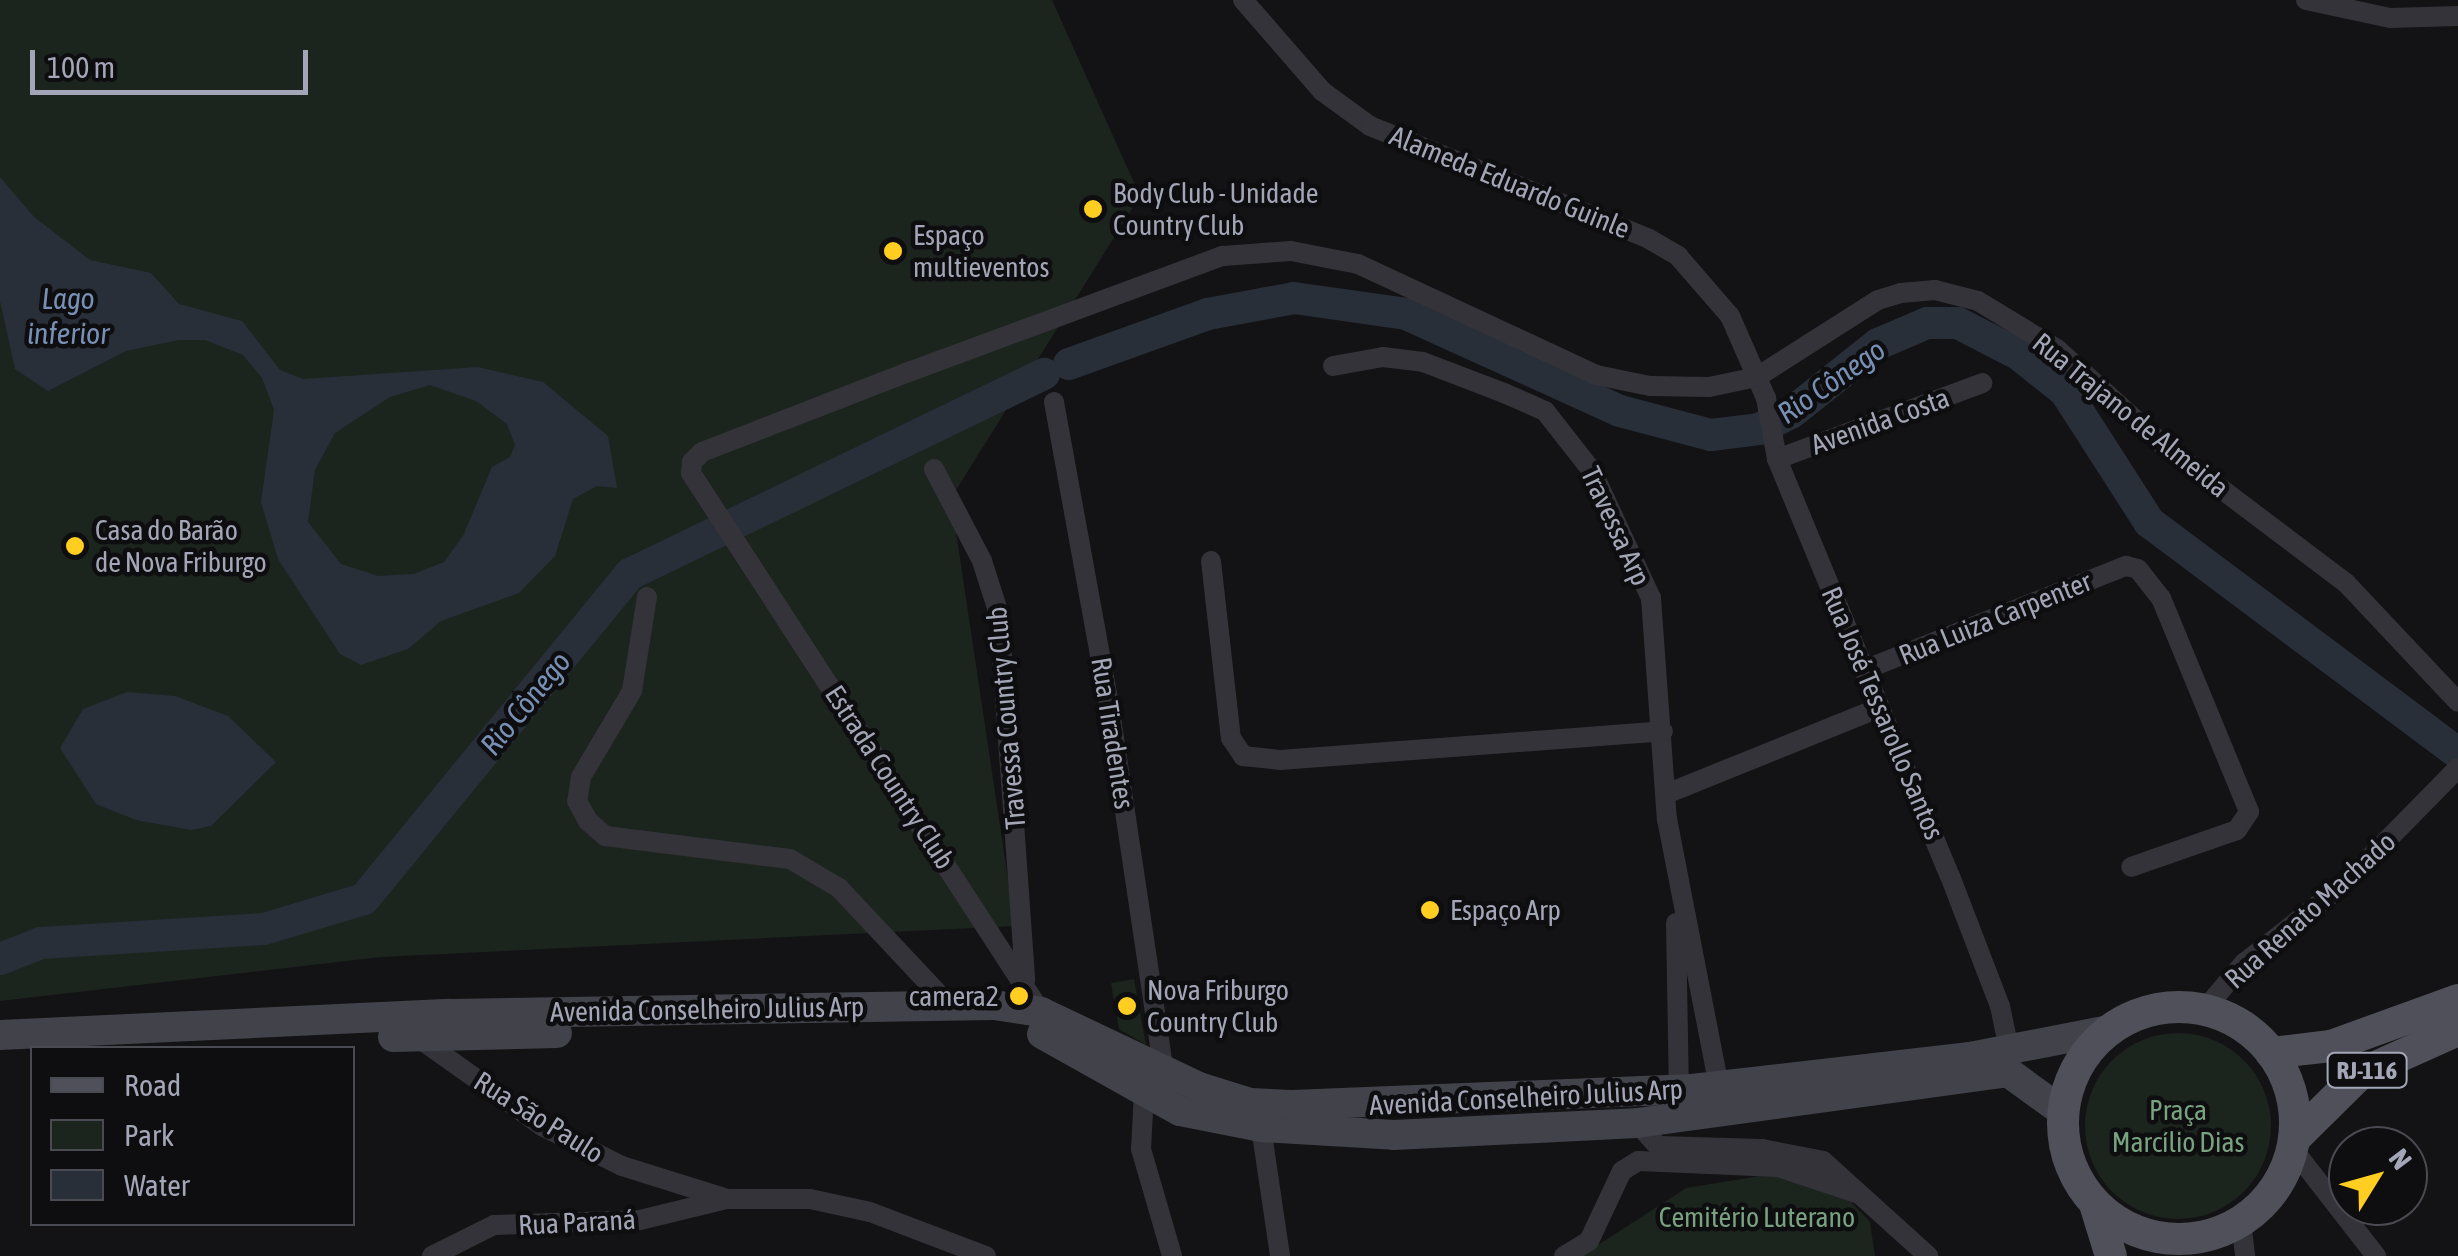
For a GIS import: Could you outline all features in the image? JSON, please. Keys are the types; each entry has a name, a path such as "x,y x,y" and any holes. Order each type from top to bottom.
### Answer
{"main road":[{"name":"RJ-116","path":"2182,1256 2228,1228 2280,1181 2293,1143 2286,1080 2271,1054 2331,1046 2458,1000"},
{"name":"Avenida Conselheiro Julius Arp","path":"83,1046 406,1026 947,1003 1041,1012 1163,1065 1199,1088 1250,1103 1292,1106 1678,1090 2009,1049 2109,1030"},
{"path":"2111,1256 2095,1204 2067,1156 2063,1112 2077,1066 2109,1030 2154,1010 2204,1010 2252,1034 2271,1054"},
{"name":"Avenida Conselheiro Julius Arp","path":"0,1034 406,1026 972,1023 1039,1032 1180,1111 1261,1126 1394,1135 1637,1123 2008,1072 2063,1112"},
{"name":"RJ-116","path":"2293,1143 2360,1074 2458,1030"},
{"name":"Avenida Conselheiro Julius Arp","path":"0,1053 30,1049"},
{"path":"2095,1204 2136,1231 2228,1228"}],"street":[{"name":"Alameda Eduardo Guinle","path":"1242,0 1322,91 1370,126 1678,256 1730,316 1757,378"},
{"path":"2306,0 2390,18 2458,16"},
{"name":"Estrada Country Club","path":"1041,1012 1025,981 691,473 702,452 1222,256 1291,250 1358,264 1596,374 1650,386 1709,387 1757,378"},
{"name":"Rua Trajano de Almeida","path":"1757,378 1878,300 1935,290 1978,302 2057,348 2162,444 2346,584 2458,702"},
{"name":"Travessa Arp","path":"1333,366 1383,357 1423,362 1546,411 1571,436 1626,535 1650,598 1676,876 1719,1086"},
{"name":"Rua José Tessarollo Santos","path":"1757,378 1766,398 1777,459 1950,876 2000,1006 2009,1049"},
{"name":"Avenida Costa","path":"1777,459 1982,383"},
{"name":"Rua Tiradentes","path":"1054,402 1108,698 1163,1065"},
{"name":"Travessa Country Club","path":"934,469 982,561 999,614 999,685 1018,830 1025,981"},
{"path":"1211,561 1231,738 1242,756 1280,760 1662,731"},
{"name":"Rua Luiza Carpenter","path":"1864,670 2126,566 2150,579 2248,812 2237,830 2132,866"},
{"path":"647,597 632,692 581,777 576,801 588,822 606,836 790,859 839,888 947,1003"},
{"path":"1666,794 1879,708"},
{"name":"Rua Renato Machado","path":"2204,1010 2244,963 2342,886 2458,768"},
{"name":"Travessa Arp","path":"1676,876 1678,1090"},
{"path":"901,1006 909,963"},
{"name":"Rua São Paulo","path":"406,1026 558,1134 622,1166 727,1199 810,1199 870,1212 986,1256"},
{"path":"1144,1092 1141,1149 1172,1256"},
{"path":"1637,1123 1658,1146 1806,1154 1856,1193 1901,1246 1928,1256"},
{"path":"1261,1126 1280,1256"},
{"path":"2293,1143 2376,1256"},
{"path":"1564,1256 1588,1241 1622,1171 1638,1161 1778,1168 1856,1193"},
{"name":"Rua Paraná","path":"432,1256 494,1225 640,1220 727,1199"},
{"path":"2228,1228 2245,1256"}],"green space":[{"path":"0,0 1052,0 1140,196 951,498 1015,926 381,957 0,1001"},
{"name":"Nova Friburgo Country Club","path":"1134,979 1146,1045 1119,1029 1111,983"},
{"name":"Praça Marcílio Dias","path":"2178,1033 2214,1040 2244,1060 2264,1090 2271,1126 2264,1162 2244,1192 2214,1212 2178,1219 2142,1212 2112,1192 2092,1162 2085,1126 2092,1090 2112,1060 2142,1040"},
{"name":"Cemitério Luterano","path":"1766,1175 1838,1188 1870,1222 1875,1256 1581,1256 1686,1188"}],"water":[{"name":"Lago inferior","path":"0,177 34,217 90,260 151,273 179,304 242,321 280,370 303,379 478,367 543,382 608,436 617,488 597,486 573,499 555,556 519,593 441,621 408,649 361,665 340,654 278,559 261,502 274,410 262,378 243,355 205,340 179,340 126,351 48,391 15,369 0,301","holes":["430,385 476,401 507,424 515,445 510,457 492,467 463,536 444,562 414,574 378,576 341,564 308,522 315,470 335,433 390,397"]},
{"path":"127,692 175,696 228,716 276,762 211,826 191,830 136,820 96,804 60,748 83,709"}],"waterway":[{"name":"Rio Cônego","path":"1069,364 1208,314 1294,298 1406,314 1620,411 1711,435 1759,429 1791,413 1878,344 1927,323 1958,323 2018,354 2065,391 2149,522 2458,753"},
{"name":"Rio Cônego","path":"0,959 41,943 264,929 364,899 630,574 1044,374"}],"place":[{"name":"Body Club - Unidade Country Club","path":"1093,209"},
{"name":"Espaço multieventos","path":"893,251"},
{"name":"Casa do Barão de Nova Friburgo","path":"75,546"},
{"name":"Espaço Arp","path":"1430,910"},
{"name":"camera2","path":"1019,996"},
{"name":"Nova Friburgo Country Club","path":"1127,1006"}]}
